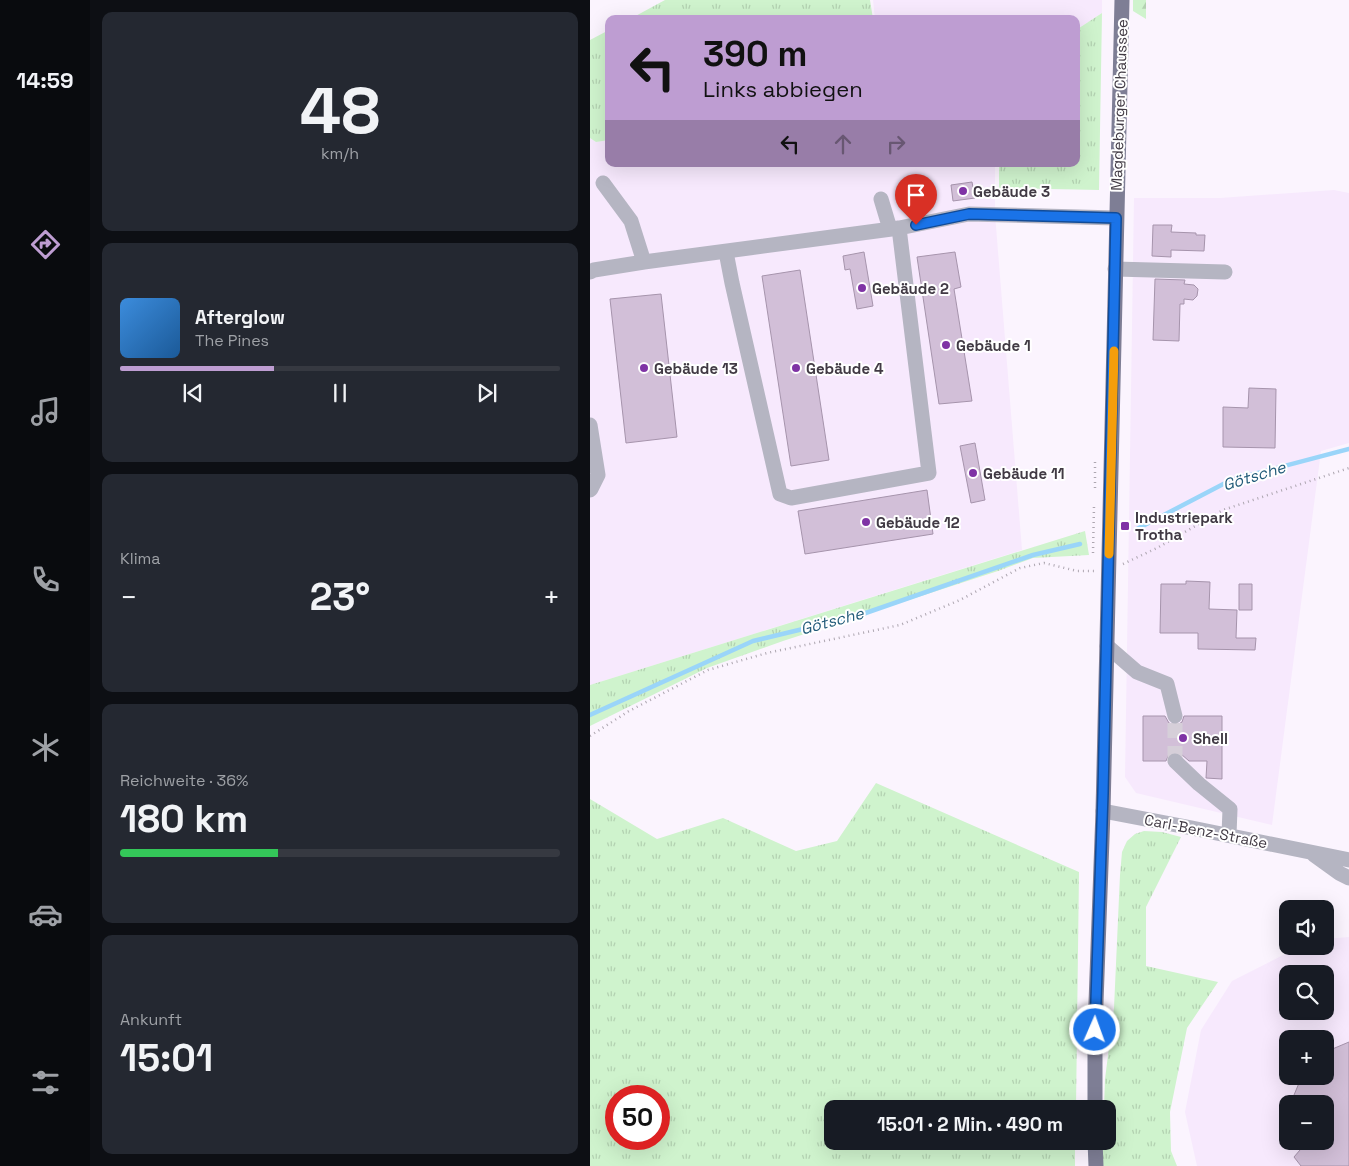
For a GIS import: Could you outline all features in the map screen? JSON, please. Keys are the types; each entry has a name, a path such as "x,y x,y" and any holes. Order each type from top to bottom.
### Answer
{"main road":[{"name":"Magdeburger Chaussee","path":"1095,1100 1095,1030 1107,646 1102,571 1115,270 1122,0"},
{"path":"1096,1150 1096,1166"}],"street":[{"path":"603,183 631,221 644,262"},
{"path":"726,252 780,494 791,498 929,473 894,229 882,199"},
{"path":"590,272 644,262 894,229 969,214 1116,218"},
{"path":"1115,270 1225,272"},
{"path":"590,425 598,474 590,490"},
{"path":"1107,646 1137,672 1167,684 1175,716"},
{"path":"1175,761 1199,784 1230,809 1229,835"},
{"name":"Carl-Benz-Straße","path":"1103,811 1349,860"},
{"name":"Carl-Benz-Straße","path":"1309,851 1349,878"}],"path":[{"path":"590,736 629,711 708,670 767,653 900,625 960,600 1020,568 1044,563 1077,571 1102,571 1157,548 1223,510 1349,468"}],"shaded area":[{"path":"873,0 1102,0 1102,13 1080,27 1080,15 875,15"},
{"path":"590,138 596,142 605,141 605,167 995,167 995,214 1022,550 590,685"},
{"path":"1334,190 1349,193 1349,443 1321,451 1272,825 1136,793 1125,777 1134,198 1220,198"},
{"path":"1349,937 1349,1166 1197,1166 1185,1112 1201,1030 1232,981 1283,955 1334,955 1334,938"}],"green space":[{"path":"665,0 870,0 872,15 637,15"},
{"path":"1133,0 1146,0 1146,19 1133,11"},
{"path":"1102,13 1099,190 999,188 999,167 1080,167 1080,27"},
{"path":"605,32 605,141 596,142 590,138 590,40"},
{"path":"1085,531 1089,555 1033,558 783,641 707,668 590,726 590,685"},
{"path":"876,783 1079,872 1076,1100 824,1100 824,1150 1075,1150 1075,1166 590,1166 590,799 657,839 723,818 796,851 837,841"},
{"path":"1144,831 1162,832 1181,837 1146,907 1146,966 1218,982 1187,1028 1170,1112 1171,1151 1177,1166 1102,1166 1103,1150 1116,1150 1116,1100 1104,1100 1105,1079 1114,1008 1122,852 1127,841 1135,834"}],"building":[{"name":"Gebäude 3","path":"972,182 975,198 953,201 951,185"},
{"path":"1153,225 1172,225 1171,232 1205,235 1204,251 1171,250 1171,257 1152,256"},
{"name":"Gebäude 2","path":"864,252 873,306 857,309 850,269 845,270 843,256"},
{"name":"Gebäude 1","path":"955,252 961,287 954,289 972,401 939,404 917,257"},
{"name":"Gebäude 4","path":"800,270 829,460 791,466 762,276"},
{"path":"1155,279 1185,280 1184,284 1194,285 1198,289 1197,296 1193,300 1184,299 1184,304 1180,304 1179,341 1153,340"},
{"name":"Gebäude 13","path":"661,294 677,437 626,443 610,299"},
{"path":"1249,388 1276,389 1275,448 1223,447 1223,407 1248,408"},
{"name":"Gebäude 11","path":"975,443 985,500 971,503 960,446"},
{"name":"Gebäude 12","path":"927,490 933,534 805,554 798,511"},
{"path":"1186,581 1210,582 1209,609 1237,610 1236,638 1256,638 1255,650 1198,649 1198,633 1160,633 1161,584 1186,584"},
{"path":"1239,584 1252,584 1252,610 1239,610"},
{"name":"Shell","path":"1143,716 1165,716 1169,723 1177,725 1182,722 1184,716 1222,716 1222,779 1206,778 1207,761 1189,761 1177,752 1169,754 1166,761 1143,761"},
{"path":"1349,1042 1349,1166 1301,1166 1294,1157 1300,1150 1334,1150 1334,1095 1294,1095 1298,1085 1334,1085 1334,1048"}],"waterway":[{"name":"Götsche","path":"1137,529 1231,480 1349,449"},
{"name":"Götsche","path":"590,715 753,641 857,616 1033,555 1080,544"}],"tunnel":[{"path":"1175,716 1175,761"}],"slow traffic":[{"path":"1109,554 1114,351"}],"place":[{"name":"Gebäude 3","path":"963,191"},
{"name":"Gebäude 2","path":"862,288"},
{"name":"Gebäude 1","path":"946,345"},
{"name":"Gebäude 13","path":"644,368"},
{"name":"Gebäude 4","path":"796,368"},
{"name":"Gebäude 11","path":"973,473"},
{"name":"Gebäude 12","path":"866,522"},
{"name":"Industriepark Trotha","path":"1125,526"},
{"name":"Shell","path":"1183,738"}],"route":[{"path":"916,225 969,214 1116,218 1103,793 1095,1030"}]}
